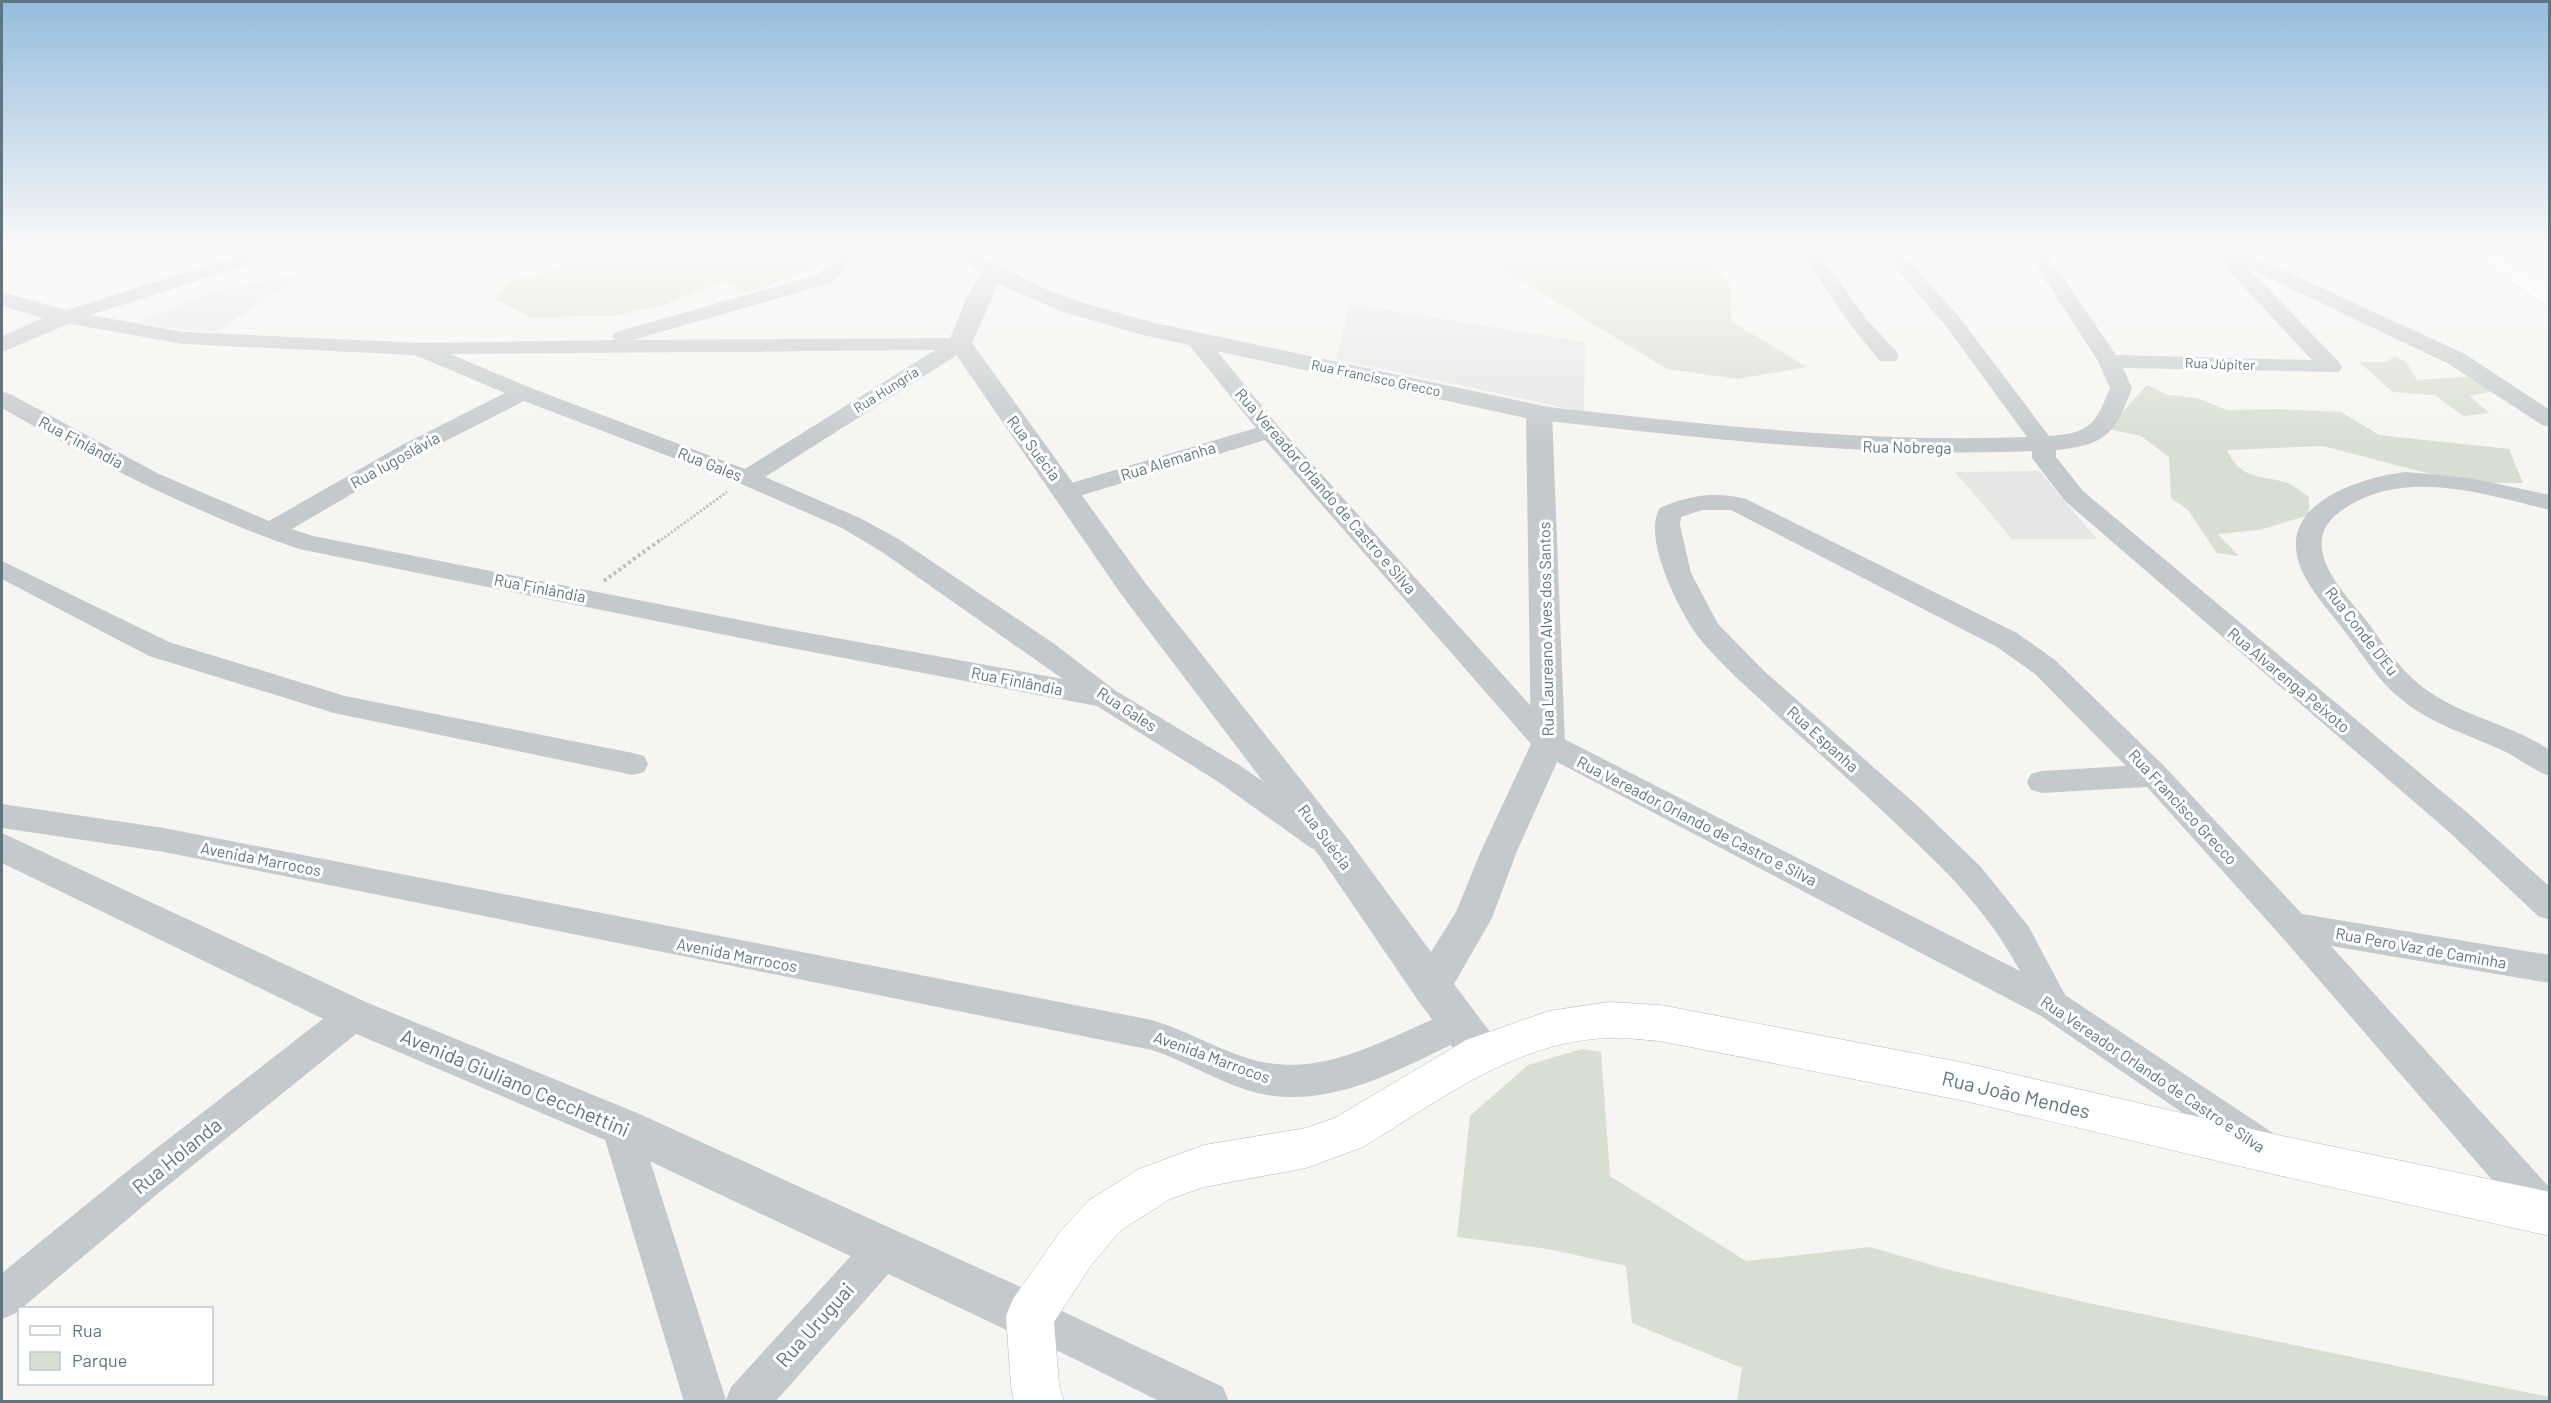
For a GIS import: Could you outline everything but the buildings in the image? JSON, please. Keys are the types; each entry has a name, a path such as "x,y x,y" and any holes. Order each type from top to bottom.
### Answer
{"main road":[{"name":"Rua João Mendes","path":"1030,1316 1076,1248 1104,1216 1155,1184 1204,1166 1306,1148 1348,1133 1470,1039 1609,1020 1660,1023 1965,1082 2273,1154 2548,1213"},
{"path":"1030,1316 1035,1385 1039,1401"}],"street":[{"path":"2,345 61,318"},
{"name":"Rua Gales","path":"72,318 184,338 419,348 523,393 747,478 851,523 891,546 1043,650 1106,698 1228,773 1334,848"},
{"path":"592,345 685,318"},
{"path":"419,348 960,343 971,318"},
{"name":"Rua Francisco Grecco","path":"1118,318 1196,340 1539,413 1770,438"},
{"path":"1856,318 1888,356"},
{"name":"Rua Alvarenga Peixoto","path":"1950,318 2044,445 2044,458 2074,496 2459,823 2550,907"},
{"name":"Rua Nobrega","path":"1770,438 1866,447 1942,448 2044,445 2093,435 2110,415 2121,388 2109,361 2081,318"},
{"name":"Rua Júpiter","path":"2109,361 2331,367 2284,318"},
{"path":"2372,318 2457,358 2550,420"},
{"name":"Rua Vereador Orlando de Castro e Silva","path":"1196,340 1270,431 1548,744 2054,1005 2273,1154"},
{"name":"Rua Hungria","path":"747,478 960,343"},
{"name":"Rua Suécia","path":"960,343 983,379 1067,492 1132,587 1334,848 1431,987"},
{"name":"Rua Iugoslávia","path":"270,531 410,450 523,393"},
{"name":"Rua Finlândia","path":"2,399 58,432 183,494 270,531 351,553 1106,698"},
{"name":"Rua Laureano Alves dos Santos","path":"1431,987 1473,918 1499,851 1548,744 1539,413"},
{"name":"Rua Alemanha","path":"1067,492 1270,431"},
{"name":"Rua Conde D'Eu","path":"2550,503 2456,483 2389,480 2362,487 2319,513 2307,534 2308,556 2340,607 2408,690 2441,712 2520,747 2550,765"},
{"name":"Rua Espanha","path":"1737,504 1715,500 1686,505 1669,513 1665,525 1685,594 1707,629 1751,675 1890,799 1971,877 2011,925 2032,957 2054,1005"},
{"name":"Rua Francisco Grecco","path":"1737,504 2007,640 2045,667 2154,775 2294,926 2548,1213"},
{"path":"2,569 159,649 344,706 633,764"},
{"path":"2042,782 2154,775"},
{"name":"Avenida Marrocos","path":"2,816 164,840 872,982 1152,1035 1170,1040 1249,1074 1284,1082 1312,1082 1470,1039"},
{"name":"Avenida Giuliano Cecchettini","path":"2,847 354,1015 620,1126 1030,1316"},
{"name":"Rua Pero Vaz de Caminha","path":"2294,926 2550,969"},
{"path":"1431,987 1470,1039"},
{"name":"Rua Holanda","path":"2,1299 148,1178 354,1015"},
{"path":"620,1126 705,1401"},
{"name":"Rua Uruguai","path":"746,1401 885,1248"},
{"path":"1030,1316 1208,1401"}],"path":[{"path":"584,596 747,478"}],"shaded area":[{"path":"148,318 236,318 214,333 167,328 139,322"},
{"path":"1346,318 1440,318 1585,342 1584,412 1336,359"},
{"path":"2040,471 2097,539 2012,539 1955,472"}],"green space":[{"path":"1584,318 1731,318 1731,321 1807,367 1737,379 1667,369"},
{"path":"2395,356 2406,362 2417,380 2478,376 2499,390 2470,396 2489,413 2463,416 2435,395 2393,392 2359,362 2386,362"},
{"path":"2147,385 2168,395 2197,398 2227,410 2276,409 2341,412 2379,435 2509,449 2523,483 2465,483 2323,446 2227,450 2244,471 2288,483 2309,497 2309,515 2259,530 2218,534 2239,556 2217,553 2188,510 2171,498 2169,457 2141,436 2107,429"},
{"path":"1582,1049 1601,1052 1610,1176 1746,1261 1870,1247 1942,1268 2083,1302 2549,1397 2549,1401 2285,1402 2279,1399 2278,1402 1737,1401 1742,1368 1632,1323 1626,1266 1548,1249 1457,1237 1470,1116 1528,1065"}]}
